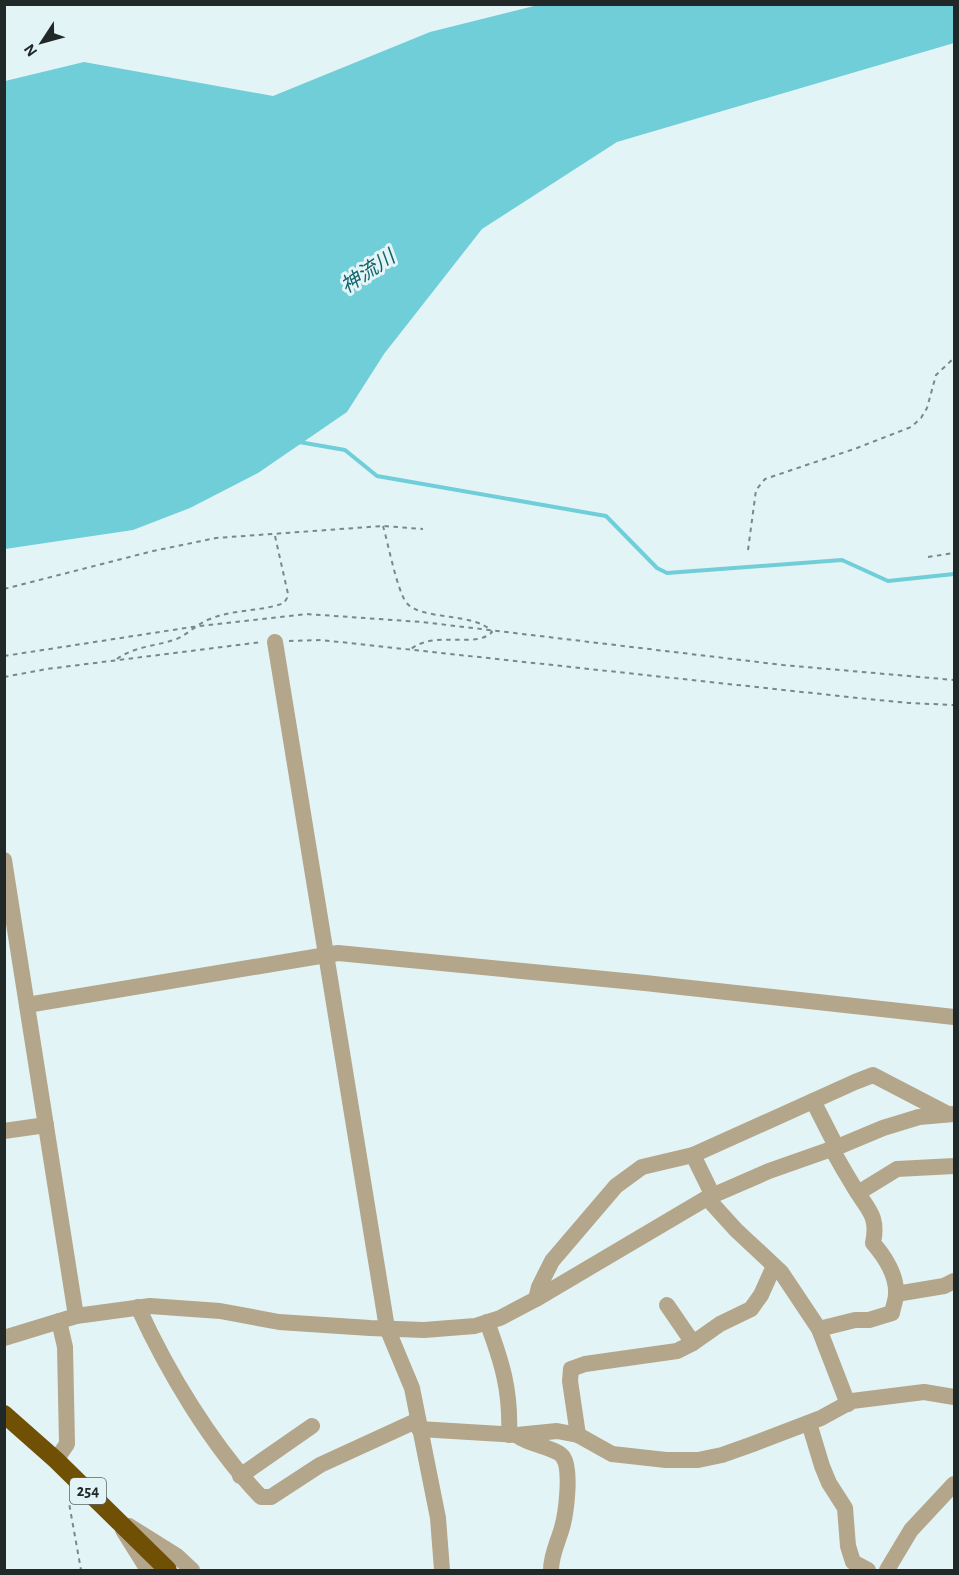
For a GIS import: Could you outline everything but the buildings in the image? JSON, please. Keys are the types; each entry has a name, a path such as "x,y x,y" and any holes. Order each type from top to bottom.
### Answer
{"highway":[{"name":"254","path":"4,1414 57,1460 168,1570"}],"street":[{"path":"275,642 387,1328 412,1388 438,1518 442,1570"},
{"path":"4,860 76,1316"},
{"path":"27,1005 338,953 954,1017"},
{"path":"536,1299 539,1287 552,1261 616,1186 642,1167 693,1155 873,1075 951,1114"},
{"path":"813,1101 834,1148 874,1218 876,1230 873,1243 889,1266 896,1294 892,1313 870,1320 855,1320 819,1329"},
{"path":"4,1338 76,1316 150,1306 220,1311 279,1322 424,1330 475,1326 500,1318 536,1299 710,1197 769,1171 882,1128 919,1117 951,1114"},
{"path":"4,1131 46,1125"},
{"path":"693,1155 710,1197 735,1230 781,1272 819,1329 848,1404"},
{"path":"858,1193 897,1169 954,1166"},
{"path":"578,1435 570,1381 571,1369 585,1364 677,1351 693,1343 720,1324 751,1309 761,1295 774,1266"},
{"path":"896,1294 944,1286 954,1281"},
{"path":"667,1305 693,1343"},
{"path":"138,1307 153,1341 184,1395 240,1476 261,1497 271,1497 320,1465 418,1424 513,1435 557,1431 578,1435 612,1454 666,1460 698,1460 722,1455 809,1423 852,1401 924,1392 954,1397"},
{"path":"57,1460 67,1444 65,1347 59,1321"},
{"path":"487,1322 502,1362 513,1435"},
{"path":"809,1423 829,1483 845,1508 848,1546 853,1562 867,1570"},
{"path":"240,1476 312,1426"},
{"path":"513,1435 527,1443 557,1452 563,1457 568,1471 565,1515 551,1570"},
{"path":"887,1570 911,1530 954,1484"},
{"path":"116,1518 137,1556 148,1570"},
{"path":"116,1518 177,1556 192,1570"}],"path":[{"path":"748,550 756,490 765,479 911,427 921,418 927,408 936,375 954,358"},
{"path":"383,526 402,595 410,607 482,624 492,632"},
{"path":"4,589 153,551 206,540 383,526 423,530"},
{"path":"114,661 123,654 187,634 192,627 212,618 284,603 288,594 275,535"},
{"path":"928,557 954,553"},
{"path":"4,656 192,627 306,614 422,622 794,666 954,680"},
{"path":"411,649 427,640 470,639 483,637 492,632"},
{"path":"4,677 252,643 321,640 868,699 954,705"},
{"path":"80,1483 69,1503 80,1570"}],"water":[{"name":"神流川","path":"542,4 954,5 954,43 617,142 482,229 384,354 347,412 258,473 190,508 133,530 5,549 5,81 84,62 273,96 430,32"}],"waterway":[{"path":"299,442 345,450 377,476 606,516 657,568 667,573 842,560 888,581 954,574"}]}
